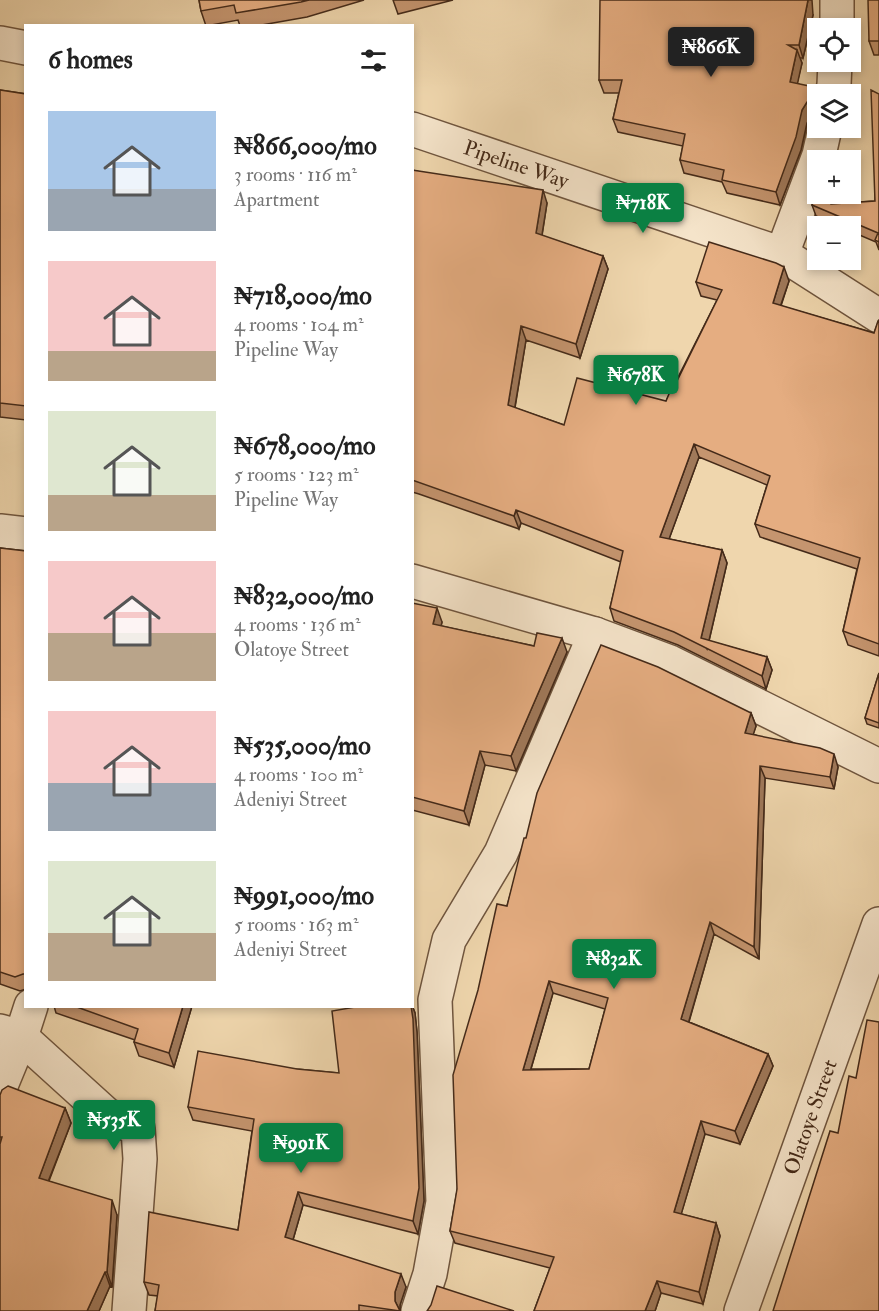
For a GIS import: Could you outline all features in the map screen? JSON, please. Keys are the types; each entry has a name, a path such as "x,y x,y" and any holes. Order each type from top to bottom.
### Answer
{"street":[{"path":"837,0 837,18"},
{"path":"0,43 24,48"},
{"name":"Pipeline Way","path":"414,130 783,254 879,316"},
{"path":"783,254 819,155 823,138"},
{"path":"0,531 24,534"},
{"path":"414,582 595,634 670,662 879,766"},
{"path":"418,1311 430,1274 443,1202 435,1000 449,940 501,853 595,634"},
{"name":"Olatoye Street","path":"741,1311 879,924"},
{"path":"0,1088 17,1025 107,1115 138,1129 140,1159 129,1311"}],"building":[{"path":"199,0 309,0 236,13 234,5 201,11"},
{"path":"600,0 808,0 799,45 788,45 797,50 790,82 807,86 807,102 802,110 796,137 776,192 722,180 724,170 680,160 685,134 613,119 622,80 599,80"},
{"path":"868,0 879,0 879,41 869,41"},
{"path":"0,90 24,94 24,406 0,403"},
{"path":"871,90 879,94 879,242 875,240 878,233 861,226 861,216 838,216 812,205 861,204 861,202 875,201"},
{"path":"414,170 543,190 536,233 603,256 576,344 521,326 508,405 564,425 577,378 666,401 722,290 696,282 709,242 784,267 773,303 874,333 879,320 879,644 843,631 860,558 755,524 770,476 694,444 660,537 722,550 701,638 767,657 762,676 674,632 610,608 623,551 516,510 514,516 414,481"},
{"path":"0,548 24,551 24,974 15,977 0,972"},
{"path":"414,603 437,608 433,624 534,646 537,633 562,638 511,756 480,751 464,811 414,798"},
{"path":"601,645 658,667 751,713 745,733 820,748 834,754 830,777 760,766 754,947 710,922 681,1019 768,1054 735,1131 701,1121 674,1212 716,1223 699,1292 657,1281 645,1311 534,1311 554,1257 450,1231 457,1189 453,1075 478,990 497,904 507,906 537,793","holes":["549,981 608,998 589,1069 523,1070"]},
{"path":"879,673 879,723 865,718"},
{"path":"80,1008 182,1008 169,1053 134,1042 138,1029"},
{"path":"349,1008 411,1008 419,1188 413,1221 298,1192 285,1237 401,1274 395,1292 395,1301 400,1311 359,1305 359,1311 155,1311 159,1285 144,1282 149,1212 238,1230 254,1119 188,1107 198,1051 297,1069 339,1073 332,1011"},
{"path":"867,1020 879,1022 879,1311 773,1311 830,1131 838,1133 849,1076 856,1078"},
{"path":"8,1086 65,1108 39,1178 112,1200 107,1272 87,1311 0,1311 0,1144 2,1137 0,1137 0,1095 2,1090"},
{"path":"437,1286 514,1311 427,1311"}]}
